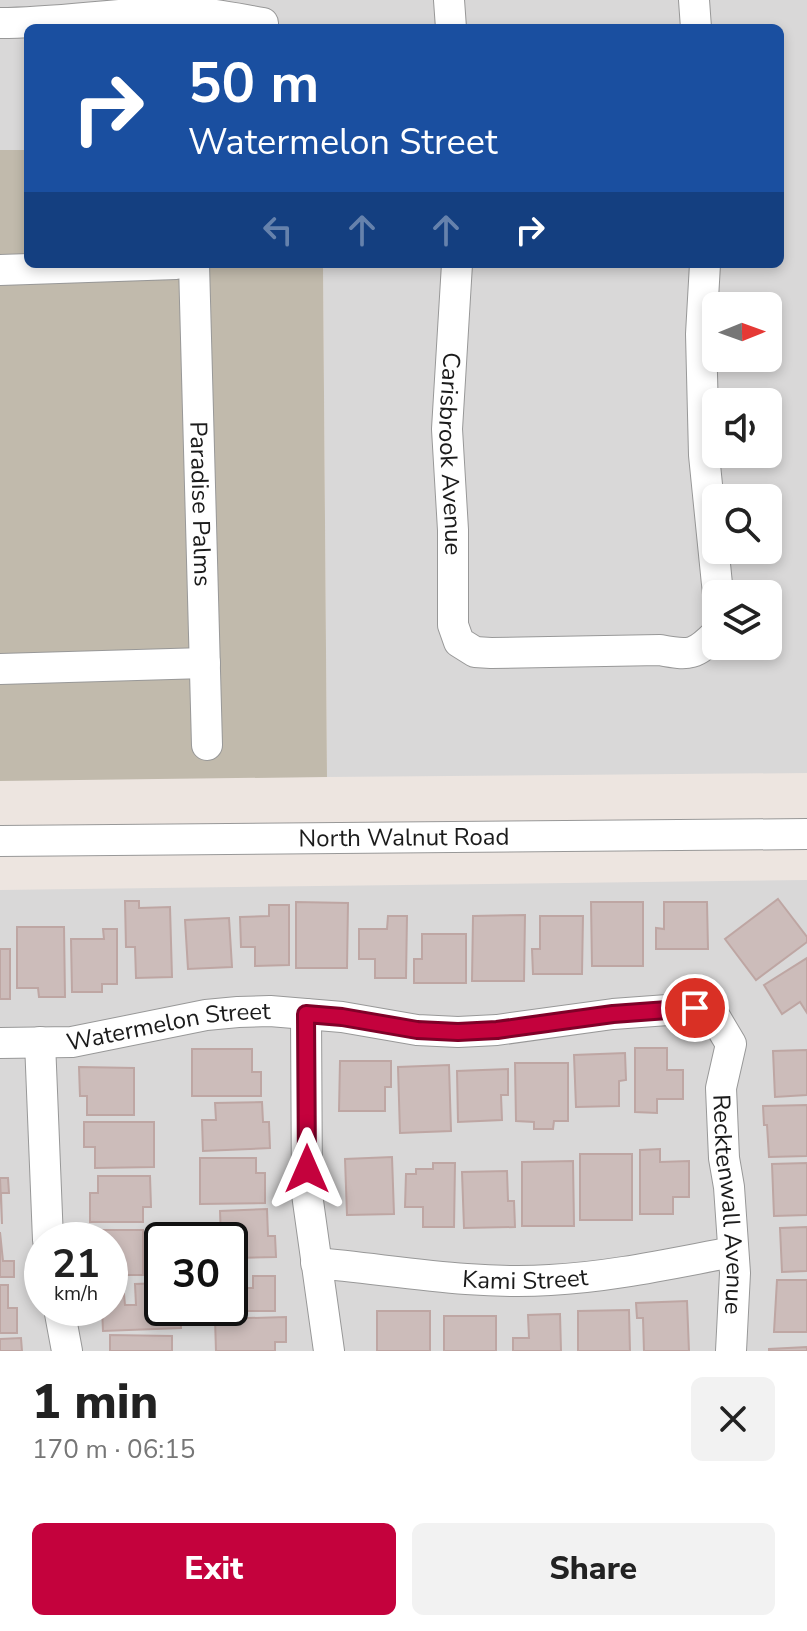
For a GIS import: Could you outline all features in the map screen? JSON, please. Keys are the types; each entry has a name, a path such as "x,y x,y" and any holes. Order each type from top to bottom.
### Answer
{"street":[{"path":"449,0 451,24"},
{"path":"694,0 696,24"},
{"path":"0,23 52,23 107,14 175,12 263,23"},
{"path":"0,270 59,268"},
{"name":"Paradise Palms","path":"194,268 207,745"},
{"name":"Carisbrook Avenue","path":"457,268 447,429 453,530 453,625 459,642 475,652 491,653 660,650 687,655 702,648"},
{"path":"705,268 701,334 704,455 717,580"},
{"path":"0,669 205,663"},
{"name":"North Walnut Road","path":"0,841 807,834"},
{"name":"Watermelon Street","path":"0,1043 72,1042 206,1015 270,1011 342,1017 417,1030 458,1032 679,1008 695,1008 715,1017"},
{"path":"306,1014 307,1194 329,1351"},
{"name":"Recktenwall Avenue","path":"715,1017 731,1044 721,1088 735,1295 731,1351"},
{"path":"40,1042 47,1222"},
{"name":"Kami Street","path":"316,1263 469,1279 551,1280 733,1252"},
{"path":"62,1326 67,1351"}],"shaded area":[{"path":"0,0 807,0 807,773 327,777 323,268 784,268 784,24 24,24 24,150 0,150"},
{"path":"0,150 24,150 24,268 323,268 327,777 0,781"},
{"path":"807,880 807,1351 0,1351 0,890"}],"building":[{"path":"778,899 807,937 807,942 756,980 725,939"},
{"path":"125,901 139,901 139,908 170,907 172,977 136,978 135,947 126,947"},
{"path":"296,902 348,903 347,968 296,968"},
{"path":"591,902 643,902 643,966 592,966"},
{"path":"664,902 707,902 708,949 656,949 656,928 664,929"},
{"path":"269,905 289,905 289,965 255,966 255,947 241,947 240,917 269,916"},
{"path":"525,915 524,981 472,981 473,916"},
{"path":"388,916 407,916 406,978 375,978 375,959 359,959 359,929 387,929"},
{"path":"540,916 583,916 582,974 533,974 532,949 540,949"},
{"path":"229,918 232,967 188,969 185,920"},
{"path":"17,927 64,927 65,997 39,997 38,988 17,988"},
{"path":"103,929 117,929 117,984 102,984 102,992 72,992 71,939 104,939"},
{"path":"422,934 466,934 466,983 414,983 414,959 422,959"},
{"path":"0,949 10,949 10,999 0,999"},
{"path":"807,958 807,1013 800,1002 782,1014 764,985"},
{"path":"635,1048 667,1048 667,1070 683,1070 683,1099 657,1099 657,1113 635,1112"},
{"path":"192,1049 252,1049 252,1072 261,1072 261,1096 192,1096"},
{"path":"807,1050 807,1095 775,1097 773,1051"},
{"path":"625,1053 626,1080 619,1081 619,1106 576,1107 574,1055"},
{"path":"340,1061 391,1061 391,1087 385,1087 385,1111 339,1111"},
{"path":"515,1063 568,1063 568,1121 554,1121 553,1129 534,1129 534,1122 516,1121"},
{"path":"449,1065 451,1131 400,1133 398,1067"},
{"path":"79,1067 134,1068 134,1115 87,1115 87,1096 80,1096"},
{"path":"508,1069 508,1095 501,1095 502,1120 458,1122 457,1071"},
{"path":"262,1102 263,1122 269,1122 270,1148 203,1151 202,1120 216,1120 215,1103"},
{"path":"807,1105 807,1156 769,1157 763,1106"},
{"path":"84,1122 154,1122 154,1167 95,1168 95,1147 84,1147"},
{"path":"660,1149 660,1162 689,1161 689,1197 673,1197 673,1214 640,1214 640,1150"},
{"path":"580,1154 632,1154 632,1220 580,1220"},
{"path":"392,1157 394,1214 347,1215 345,1159"},
{"path":"200,1158 256,1158 256,1173 265,1173 265,1203 200,1204"},
{"path":"573,1161 574,1226 522,1226 522,1162"},
{"path":"433,1163 455,1163 454,1227 423,1227 423,1207 405,1207 406,1174 416,1174 416,1169 433,1169"},
{"path":"807,1163 807,1215 774,1216 772,1164"},
{"path":"507,1171 508,1201 514,1201 515,1227 464,1228 462,1172"},
{"path":"98,1176 150,1176 151,1207 143,1207 143,1222 90,1222 90,1193 98,1193"},
{"path":"0,1178 8,1178 9,1193 1,1193 2,1224"},
{"path":"267,1209 268,1236 275,1236 276,1257 248,1258 248,1222 220,1222 220,1211"},
{"path":"807,1227 807,1271 782,1272 780,1228"},
{"path":"128,1230 143,1230 143,1275 128,1275"},
{"path":"0,1232 3,1261 14,1261 14,1277 0,1277"},
{"path":"253,1276 275,1276 275,1311 248,1311 248,1288 253,1288"},
{"path":"777,1280 807,1280 807,1332 774,1332"},
{"path":"135,1284 144,1284 144,1326 181,1328 103,1331 103,1326 128,1326 128,1305 136,1305"},
{"path":"0,1285 8,1285 8,1308 17,1308 17,1333 0,1333"},
{"path":"687,1301 689,1351 644,1351 643,1318 637,1318 636,1303"},
{"path":"629,1310 630,1351 578,1351 578,1311"},
{"path":"377,1311 430,1311 430,1351 377,1351"},
{"path":"560,1314 561,1351 513,1351 513,1338 529,1338 528,1315"},
{"path":"444,1316 496,1316 496,1351 444,1351"},
{"path":"286,1317 286,1342 275,1342 275,1351 216,1351 215,1326 248,1326 248,1318"},
{"path":"110,1335 172,1336 172,1351 110,1351"},
{"path":"21,1338 22,1351 0,1351 0,1339"},
{"path":"807,1347 807,1351 769,1351 769,1349"}],"route":[{"path":"307,1169 306,1014 417,1030 458,1032 695,1008"}]}
